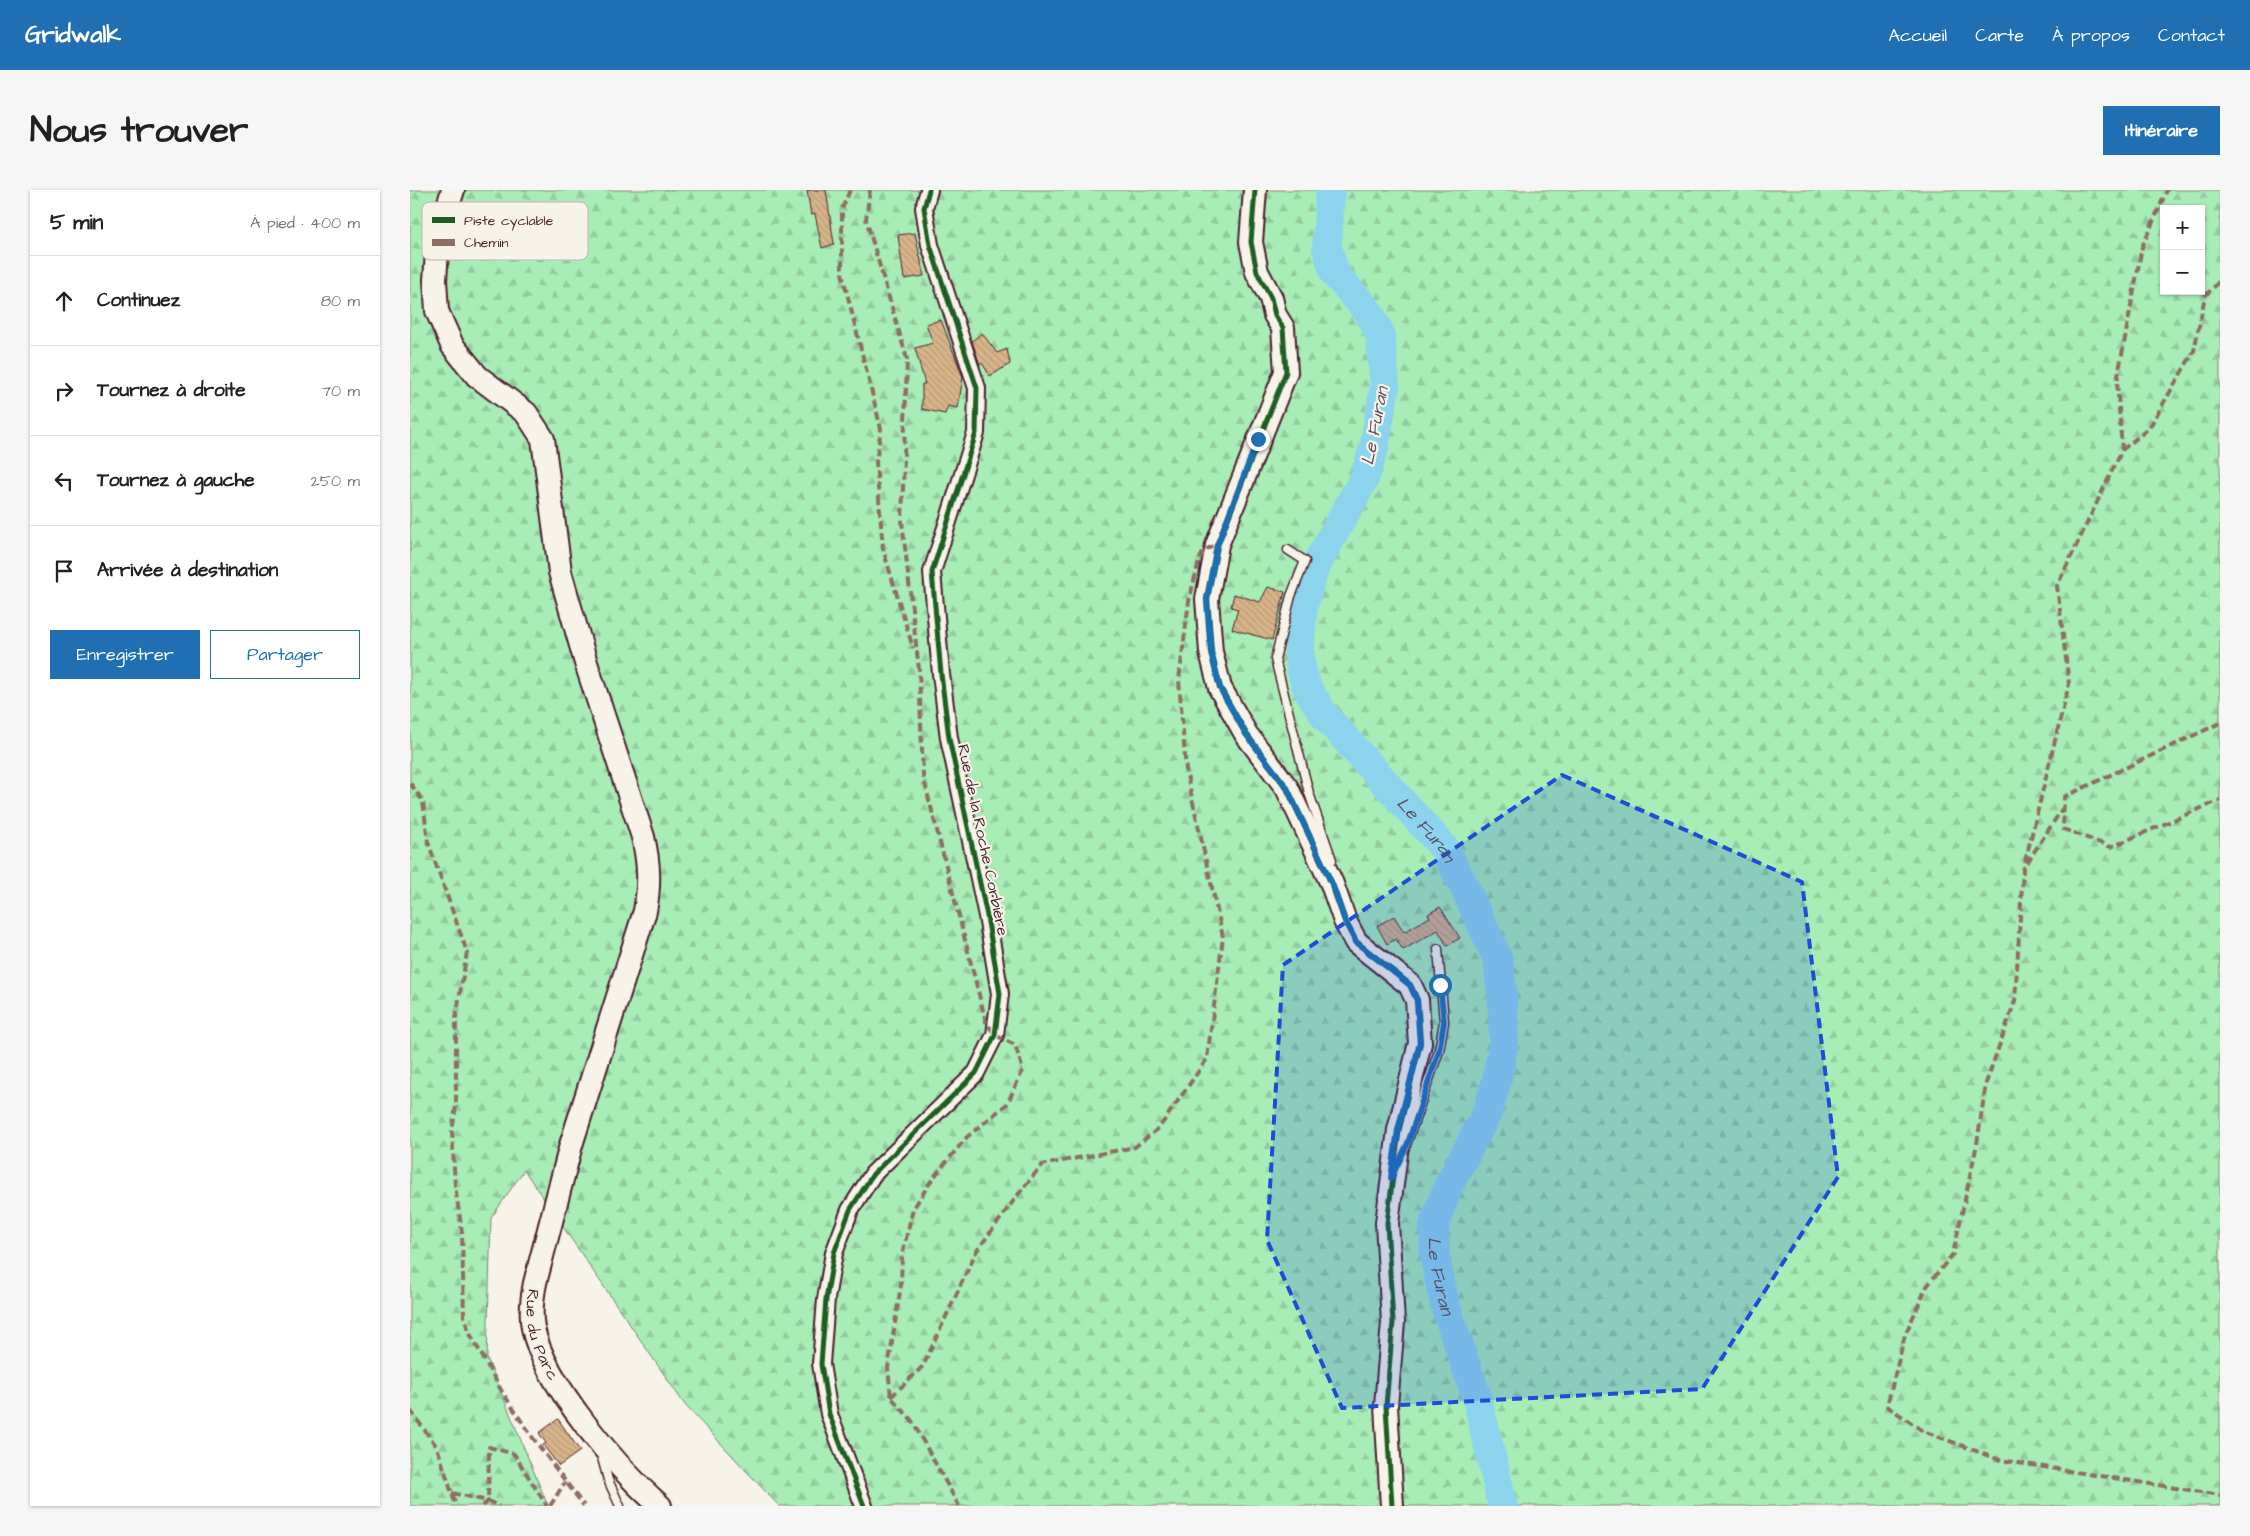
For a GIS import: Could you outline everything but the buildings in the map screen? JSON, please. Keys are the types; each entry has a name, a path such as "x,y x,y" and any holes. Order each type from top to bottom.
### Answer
{"main road":[{"name":"Rue du Parc","path":"450,202 454,190"},
{"path":"1255,190 1251,242 1258,272 1271,298 1274,315 1283,328 1286,372 1217,546 1207,599 1211,652 1220,688 1246,734 1287,788 1332,884 1345,921 1356,942 1410,985 1417,1000 1420,1043 1398,1130 1387,1222 1393,1322 1386,1406 1392,1506"},
{"name":"Rue du Parc","path":"436,260 435,280 437,311 452,345 477,376 526,412 543,439 560,572 586,663 643,836 650,866 645,911 584,1102 537,1274 531,1305 534,1328 553,1376 596,1436 641,1489 660,1506"}],"street":[{"name":"Rue de la Roche Corbière","path":"864,1506 829,1414 821,1364 826,1299 834,1254 850,1210 873,1174 976,1073 995,1035 1000,994 987,916 949,738 941,674 932,572 976,433 977,388 930,245 924,208 929,190"}],"lane":[{"path":"1288,550 1305,560 1290,596 1275,659 1308,793 1332,861 1332,884"},
{"path":"1391,1178 1408,1143 1439,1051 1444,1022 1438,949"},
{"path":"596,1436 608,1480 620,1506"}],"highlighted area":[{"path":"1562,775 1802,882 1838,1177 1702,1389 1342,1408 1267,1240 1283,965"}],"green space":[{"path":"410,190 2220,190 2220,1506 779,1506 685,1405 524,1170 491,1218 487,1358 548,1506 410,1506"}],"waterway":[{"name":"Le Furan","path":"1330,190 1327,248 1335,274 1368,311 1380,334 1385,386 1374,448 1364,479 1314,569 1303,605 1299,649 1301,668 1307,688 1325,716 1444,848 1467,892 1498,960 1502,991 1504,1042 1496,1083 1487,1113 1448,1187 1434,1225 1435,1258 1445,1305 1477,1398 1503,1506"}],"marked path":[{"path":"850,190 842,209 842,273 881,429 876,462 883,549 913,648"},
{"path":"870,190 866,219 907,359 902,521 919,670 923,776 986,1022 995,1035 1015,1045 1023,1070 1007,1104 967,1137 933,1178 913,1209 902,1255 901,1285 888,1368 891,1397 912,1421 959,1506"},
{"path":"2025,862 2069,684 2057,586 2122,450 2117,381 2142,247 2167,190"},
{"path":"2122,450 2149,428 2194,351 2205,296 2220,281"},
{"path":"891,1397 923,1366 976,1252 1042,1165 1135,1147 1159,1128 1207,1059 1223,937 1186,771 1179,680 1189,601 1199,561 1204,550 1217,545"},
{"path":"2220,723 2064,797 2063,829 2111,847 2220,800"},
{"path":"410,783 423,801 428,842 467,952 456,1018 456,1106 452,1131 455,1186 462,1232 464,1316 469,1332 501,1390 530,1434 584,1506"},
{"path":"2064,806 2023,869 2015,1001 1986,1083 1977,1144 1953,1254 1927,1286 1905,1335 1887,1406 1923,1431 2000,1460 2220,1495"},
{"path":"410,1410 437,1447 456,1506"},
{"path":"483,1506 488,1501 489,1447 514,1454 547,1506"},
{"path":"550,1506 565,1482"},
{"path":"452,1493 488,1501 499,1506"}],"cycle path":[{"path":"864,1506 829,1414 821,1364 826,1299 834,1253 850,1210 873,1174 976,1073 995,1035 1000,994 987,916 949,738 941,674 932,572 976,433 977,388 930,245 924,208 929,190"},
{"path":"1255,190 1251,242 1257,272 1271,298 1275,315 1283,328 1286,372 1217,545 1207,599 1211,652 1220,688 1246,734 1287,788 1332,884 1345,921 1356,942 1410,985 1417,1000 1420,1043 1399,1130 1387,1223 1393,1322 1386,1406 1392,1506"}],"route":[{"path":"1258,439 1217,546 1207,599 1211,652 1220,688 1246,734 1287,788 1332,884 1345,921 1356,942 1410,985 1417,1000 1420,1043 1410,1090 1398,1130 1391,1178 1408,1143 1439,1051 1444,1022 1440,985"}]}
